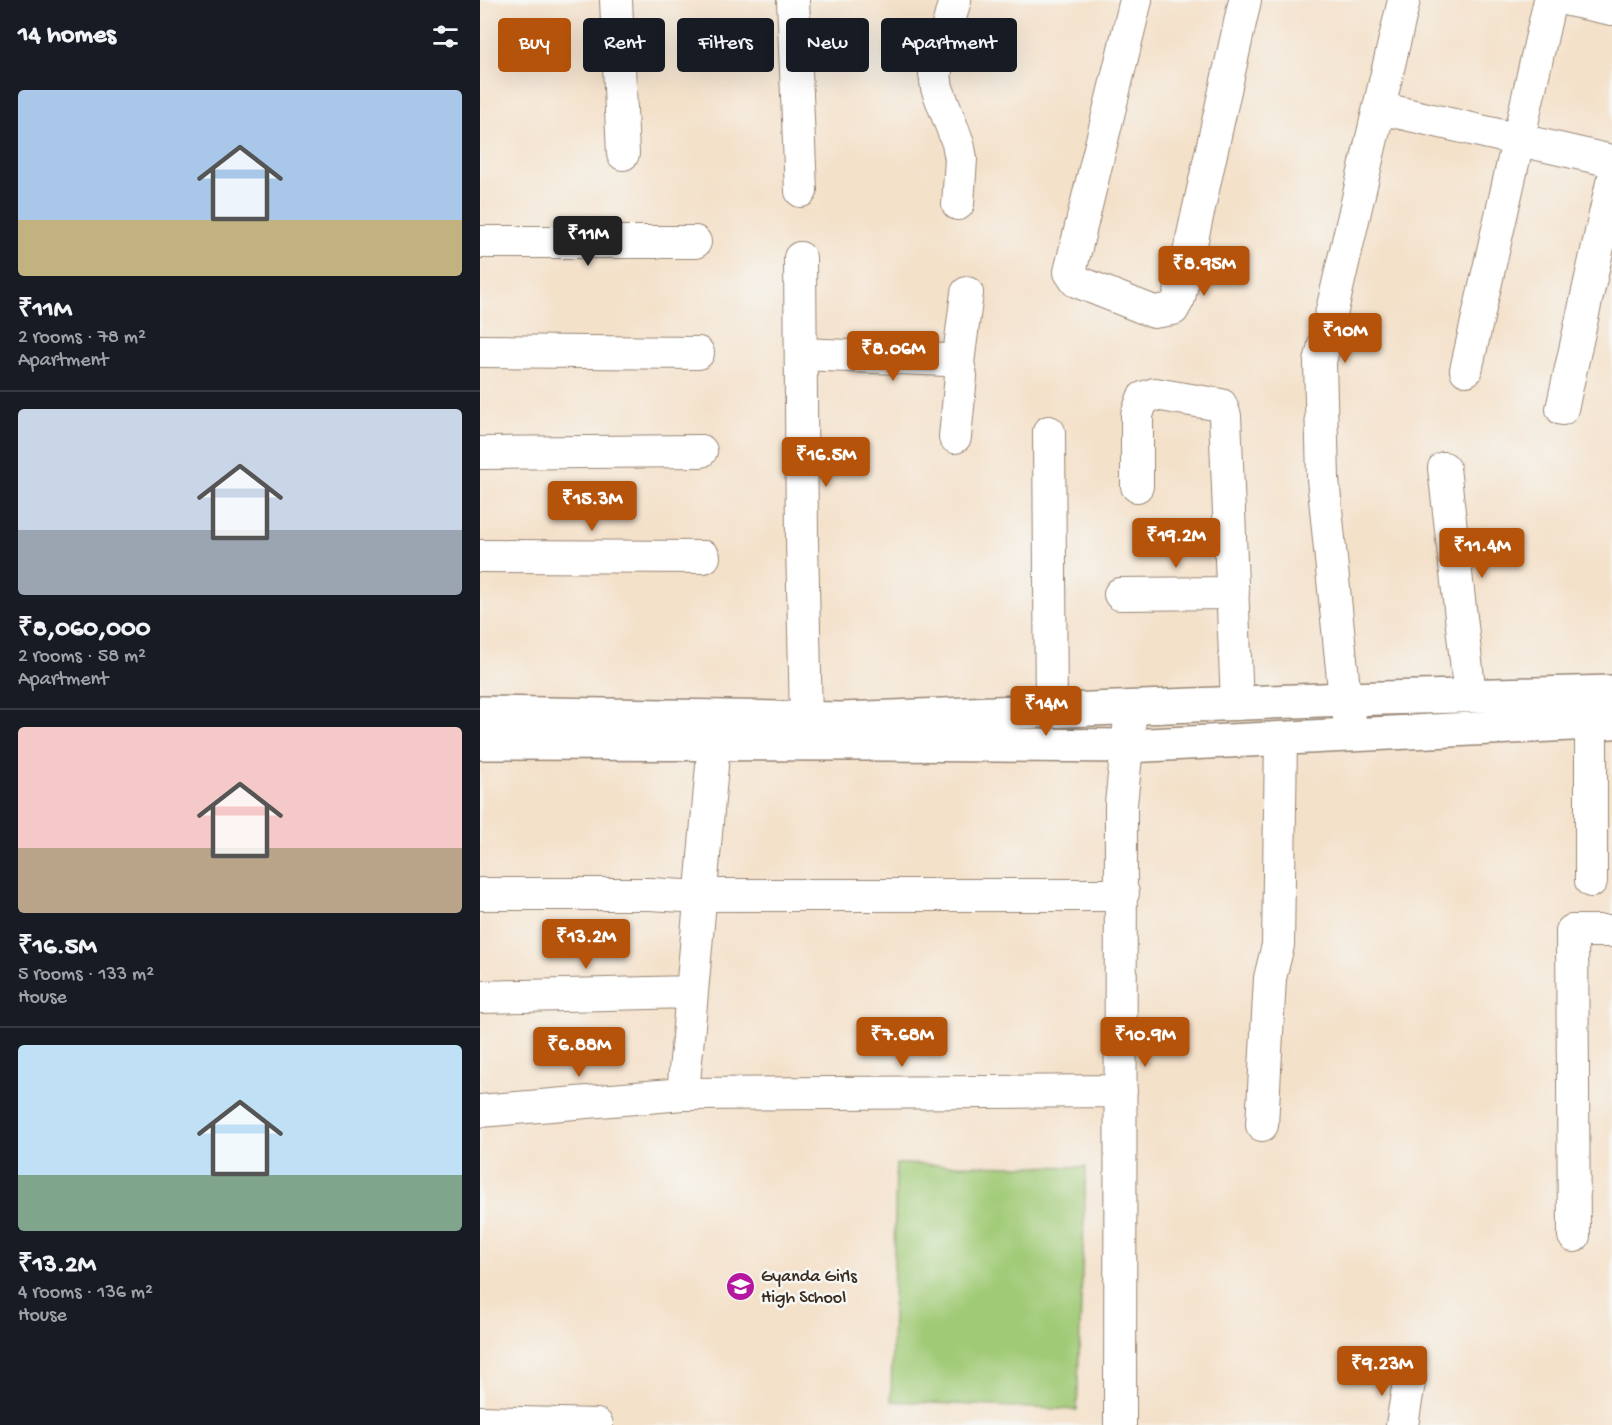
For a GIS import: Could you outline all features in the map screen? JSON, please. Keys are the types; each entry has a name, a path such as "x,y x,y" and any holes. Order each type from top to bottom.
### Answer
{"main road":[{"path":"480,713 842,720 1345,699 1612,692"},
{"path":"480,743 1127,746 1602,722"}],"street":[{"path":"616,0 623,154"},
{"path":"793,0 801,191"},
{"path":"955,0 935,74 937,88 958,143 961,159 957,204"},
{"path":"1136,0 1070,272 1076,281 1154,312 1173,309 1179,298 1245,0"},
{"path":"1353,734 1345,699 1323,479 1320,362 1404,0"},
{"path":"1466,370 1550,0"},
{"path":"1379,108 1612,161"},
{"path":"1562,409 1612,183"},
{"path":"480,242 695,242"},
{"path":"800,258 806,719"},
{"path":"955,437 961,376 958,363 968,293"},
{"path":"480,351 698,353"},
{"path":"801,354 946,360 958,363"},
{"path":"1137,486 1137,415 1143,398 1155,394 1221,405 1225,416 1237,704"},
{"path":"1049,432 1051,712"},
{"path":"480,453 700,451"},
{"path":"1444,468 1470,696"},
{"path":"480,556 704,557"},
{"path":"1120,594 1233,593"},
{"path":"1120,1425 1122,804 1131,709"},
{"path":"1591,881 1602,722"},
{"path":"1262,1125 1270,978 1278,945 1281,738"},
{"path":"683,1094 714,743"},
{"path":"480,894 650,894 701,897 714,895 1122,894"},
{"path":"1574,1236 1572,931 1612,931"},
{"path":"480,997 692,992"},
{"path":"480,1111 683,1094 1121,1091"},
{"path":"1402,1425 1410,1376"},
{"path":"480,1422 597,1425"}],"green space":[{"path":"896,1164 1086,1167 1077,1410 891,1401"}],"place":[{"name":"Gyanda Girls High School","path":"740,1287"}]}
